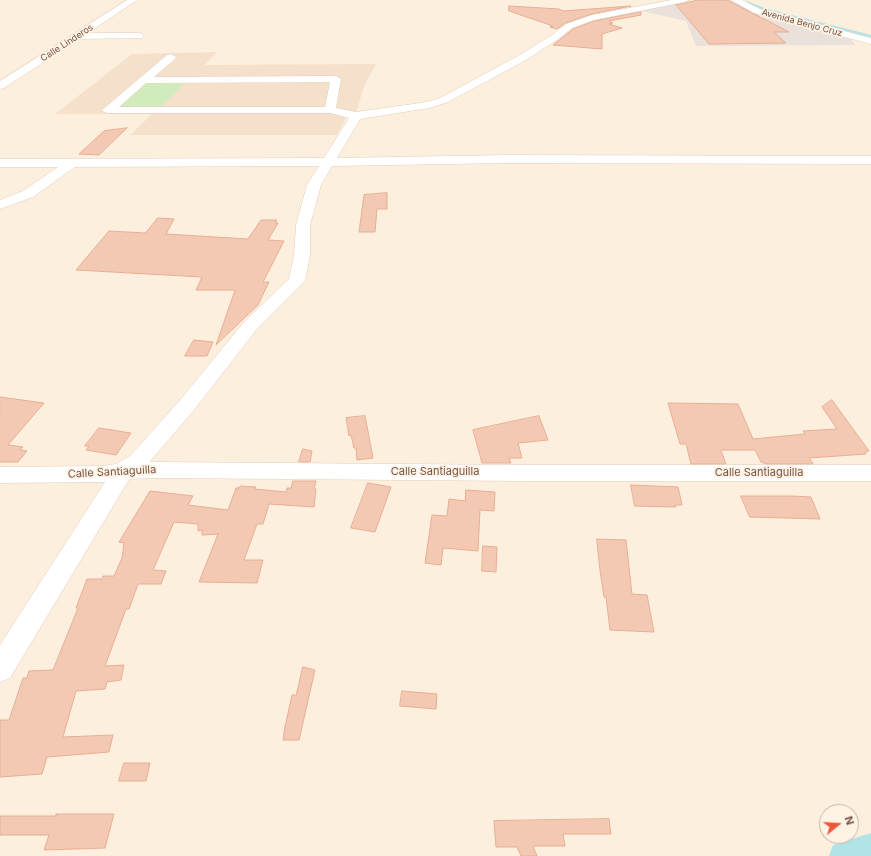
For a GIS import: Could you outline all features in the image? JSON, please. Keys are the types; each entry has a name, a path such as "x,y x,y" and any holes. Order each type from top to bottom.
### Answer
{"street":[{"name":"Calle Linderos","path":"0,86 133,0"},
{"path":"171,57 108,110 330,110 356,116 429,105 444,100 522,58 555,37 569,26 592,18 685,0"},
{"name":"Avenida Benjo Cruz","path":"735,0 757,11 871,41"},
{"path":"78,36 139,36"},
{"path":"144,80 336,79 330,110"},
{"path":"0,669 115,485 122,471 138,461 187,405 251,325 297,281 302,255 303,225 314,185 356,116"},
{"path":"0,163 328,162 508,159 871,160"},
{"path":"0,205 28,194 72,163"},
{"name":"Calle Santiaguilla","path":"0,475 103,474 122,471 166,470 516,473 871,473"}],"shaded area":[{"path":"701,0 729,0 751,10 846,35 856,45 696,46 686,21 642,11 648,8"},
{"path":"217,52 205,65 376,64 364,86 356,113 347,116 337,135 130,135 152,114 55,114 132,54"}],"green space":[{"path":"187,81 160,108 117,107 147,82"}],"building":[{"path":"699,0 727,0 789,32 774,32 786,43 709,44 676,5"},
{"path":"509,6 559,9 563,11 631,6 592,14 566,23 557,29 550,27 553,26 509,11"},
{"path":"641,12 641,15 609,21 613,23 609,24 622,28 602,34 602,49 553,45 573,29 594,21"},
{"path":"127,128 99,155 79,154 104,131"},
{"path":"387,193 387,209 377,209 375,232 359,232 364,195"},
{"path":"158,218 174,219 166,234 248,239 261,220 277,220 275,223 278,223 268,240 284,241 263,282 269,282 258,305 216,345 235,290 196,290 202,277 76,270 109,231 145,233"},
{"path":"194,340 213,342 207,356 185,356"},
{"path":"0,397 44,403 8,445 23,447 20,450 27,451 18,462 0,462"},
{"path":"832,400 869,451 865,452 866,454 809,458 813,463 812,464 767,464 761,462 755,450 721,450 726,464 691,464 686,444 680,444 668,403 738,404 753,439 805,434 803,431 837,429 822,407"},
{"path":"365,416 373,458 357,460 356,448 354,448 351,435 349,436 346,418"},
{"path":"539,416 548,440 518,443 522,458 509,458 511,463 482,463 473,430"},
{"path":"99,428 131,433 116,455 86,450 89,446 85,446"},
{"path":"303,449 312,451 310,462 299,462"},
{"path":"293,481 316,481 314,489 316,489 314,507 269,504 263,524 257,524 244,560 263,560 257,583 199,582 218,534 202,535 202,530 198,531 198,524 174,522 153,570 166,571 161,584 138,584 129,609 126,609 105,666 124,665 121,680 107,682 105,689 76,691 63,737 113,735 109,752 47,757 42,774 0,777 0,720 9,720 23,678 27,678 29,671 53,670 78,608 76,608 87,579 102,579 103,576 114,576 122,558 124,543 119,542 150,491 193,496 188,505 228,510 236,488 239,488 240,486 286,492 287,488 291,488"},
{"path":"368,483 391,487 375,532 351,528"},
{"path":"631,485 678,487 682,505 675,505 676,507 635,506"},
{"path":"466,490 495,492 494,511 480,510 478,551 443,548 441,565 425,563 432,515 447,516 449,499 465,501"},
{"path":"741,496 811,497 820,519 750,517"},
{"path":"597,539 626,540 632,594 647,595 654,632 610,630 606,597 604,597 600,570"},
{"path":"483,546 497,547 496,572 482,571"},
{"path":"303,667 315,670 299,740 283,740 292,695 296,695"},
{"path":"402,691 437,694 436,709 400,706"},
{"path":"124,763 150,763 146,781 119,781"},
{"path":"56,814 114,814 105,848 44,850 49,835 0,835 0,816 56,816"},
{"path":"609,819 611,834 563,834 565,846 533,846 537,856 521,856 517,847 496,847 494,821"}],"waterway":[{"path":"742,0 753,7 765,11 871,38"},
{"path":"844,856 871,848"}]}
